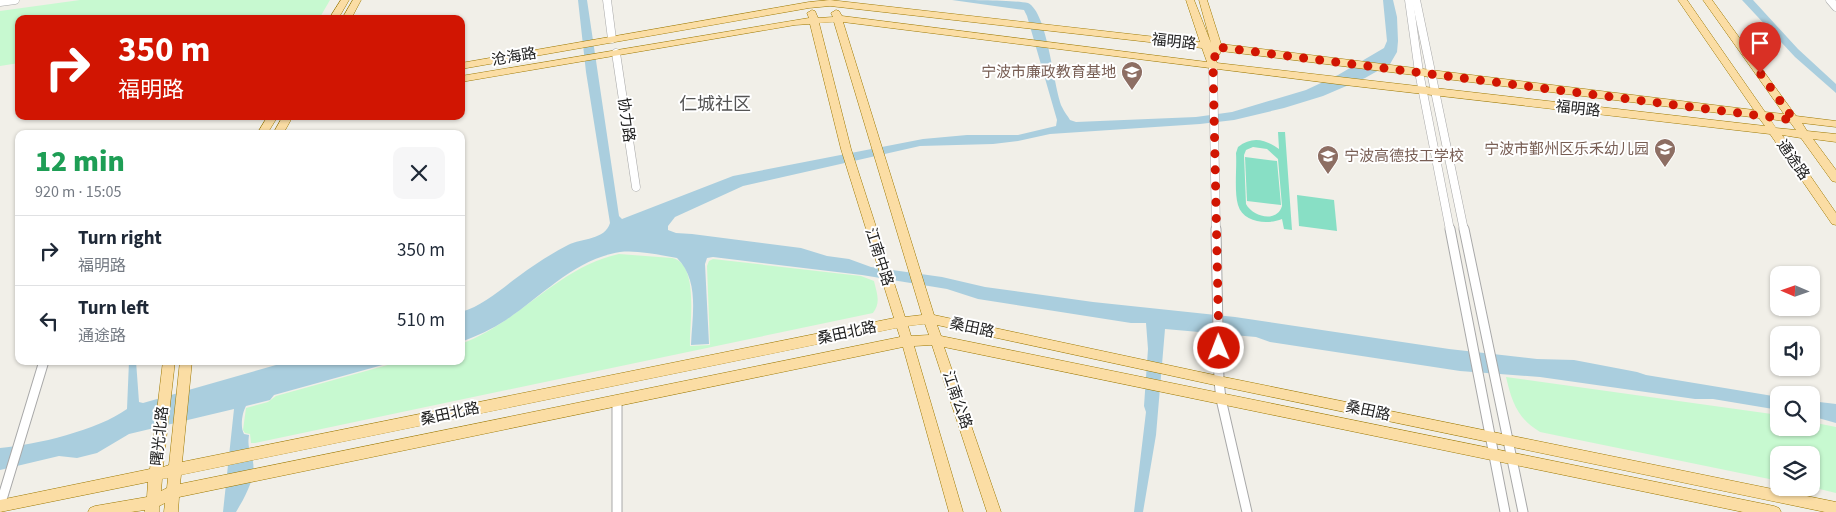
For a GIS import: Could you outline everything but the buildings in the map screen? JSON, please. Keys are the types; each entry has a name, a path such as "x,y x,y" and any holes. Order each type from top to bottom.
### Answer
{"main road":[{"path":"336,15 345,0"},
{"path":"348,15 357,0"},
{"path":"1190,0 1213,65"},
{"path":"1203,0 1217,47 1213,65"},
{"name":"通途路","path":"1682,0 1761,116 1836,221"},
{"name":"通途路","path":"1707,0 1836,178"},
{"name":"福明路","path":"612,39 808,2 830,2 1217,47 1836,124"},
{"name":"江南中路","path":"808,2 814,19 846,149 907,341 956,512"},
{"name":"江南中路","path":"830,2 839,19 921,288"},
{"name":"福明路","path":"465,78 814,19 839,19 1423,92 1836,138"},
{"name":"沧海路","path":"465,65 612,39"},
{"name":"江南公路","path":"921,288 936,340 994,512"},
{"name":"桑田路","path":"900,322 931,319 1220,381 1836,508"},
{"name":"桑田北路","path":"0,506 900,322"},
{"name":"桑田路","path":"907,341 936,340 1774,512"},
{"name":"桑田北路","path":"95,512 153,507 173,492 907,341"},
{"name":"曙光北路","path":"153,507 164,386 168,365"},
{"name":"曙光北路","path":"171,512 186,365"}],"street":[{"path":"0,2 15,0"},
{"path":"607,0 612,39"},
{"path":"1409,0 1419,72 1505,512"},
{"path":"1416,0 1523,512"},
{"path":"1830,0 1836,6"},
{"name":"协力路","path":"616,53 636,186"},
{"path":"1213,65 1221,399 1247,512"},
{"path":"0,506 43,365"},
{"path":"617,512 618,401"}],"green space":[{"path":"80,0 330,0 321,15 15,15 15,64 0,66 0,11"},
{"path":"1278,132 1285,132 1292,230 1284,229 1282,219 1263,222 1250,219 1241,211 1237,199 1236,153 1238,147 1248,141 1258,140 1269,143 1279,149","holes":["1253,147 1267,149 1278,159 1282,206 1275,215 1270,216 1259,215 1249,209 1246,204 1244,155 1246,150"]},
{"path":"1245,157 1277,161 1281,205 1247,201"},
{"path":"1297,195 1334,200 1337,231 1299,226"},
{"path":"619,254 672,258 681,262 690,283 690,346 710,345 707,266 709,261 713,259 861,276 874,281 878,298 877,305 873,313 255,443 251,443 250,434 245,433 243,430 246,408 268,402 276,396 388,365 465,365 465,342 502,322 577,270"},
{"path":"1506,377 1770,414 1770,436 1820,436 1820,424 1836,427 1836,493 1820,489 1820,446 1770,446 1770,479 1540,432 1532,427 1521,415 1513,402"}],"water":[{"path":"578,0 587,0 619,216 622,219 733,176 923,139 967,135 1018,135 1056,126 1057,120 1024,10 952,0 1021,2 1028,3 1035,9 1045,35 1062,107 1070,120 1076,122 1196,117 1232,112 1306,90 1338,75 1384,48 1387,41 1383,0 1393,0 1397,17 1398,41 1397,52 1390,64 1365,78 1323,96 1234,120 1050,134 993,144 920,146 743,186 675,217 668,226 668,230 676,233 801,248 827,256 849,259 871,267 942,277 985,287 1093,302 1235,317 1449,349 1537,359 1574,360 1646,375 1770,396 1770,408 1713,399 1695,399 1540,377 1460,371 1270,342 1256,337 1165,329 1156,435 1143,512 1134,512 1146,412 1144,406 1148,349 1146,323 1131,323 978,299 947,289 862,275 713,257 707,258 705,264 709,344 691,345 693,299 689,277 684,267 677,258 648,253 620,252 588,262 574,270 506,320 465,340 465,310 499,292 531,267 562,248 603,233 610,223 586,72"},
{"path":"1742,0 1753,0 1798,49 1836,84 1836,93 1795,57"},
{"path":"129,365 136,365 139,402 143,403 276,365 383,365 274,395 270,400 246,406 242,428 244,434 249,435 253,475 249,488 236,512 223,512 234,409 129,434 97,453 77,458 59,456 0,470 0,448 31,444 84,430 115,417 127,409"},
{"path":"1820,402 1836,404 1836,423 1820,419"}],"place":[{"name":"宁波市廉政教育基地","path":"1132,91"},
{"name":"宁波市鄞州区乐禾幼儿园","path":"1665,168"},
{"name":"宁波高德技工学校","path":"1328,175"}],"district":[{"name":"仁城社区","path":"715,104"}],"route":[{"path":"1219,348 1213,65 1217,47 1794,120 1760,73"}]}
